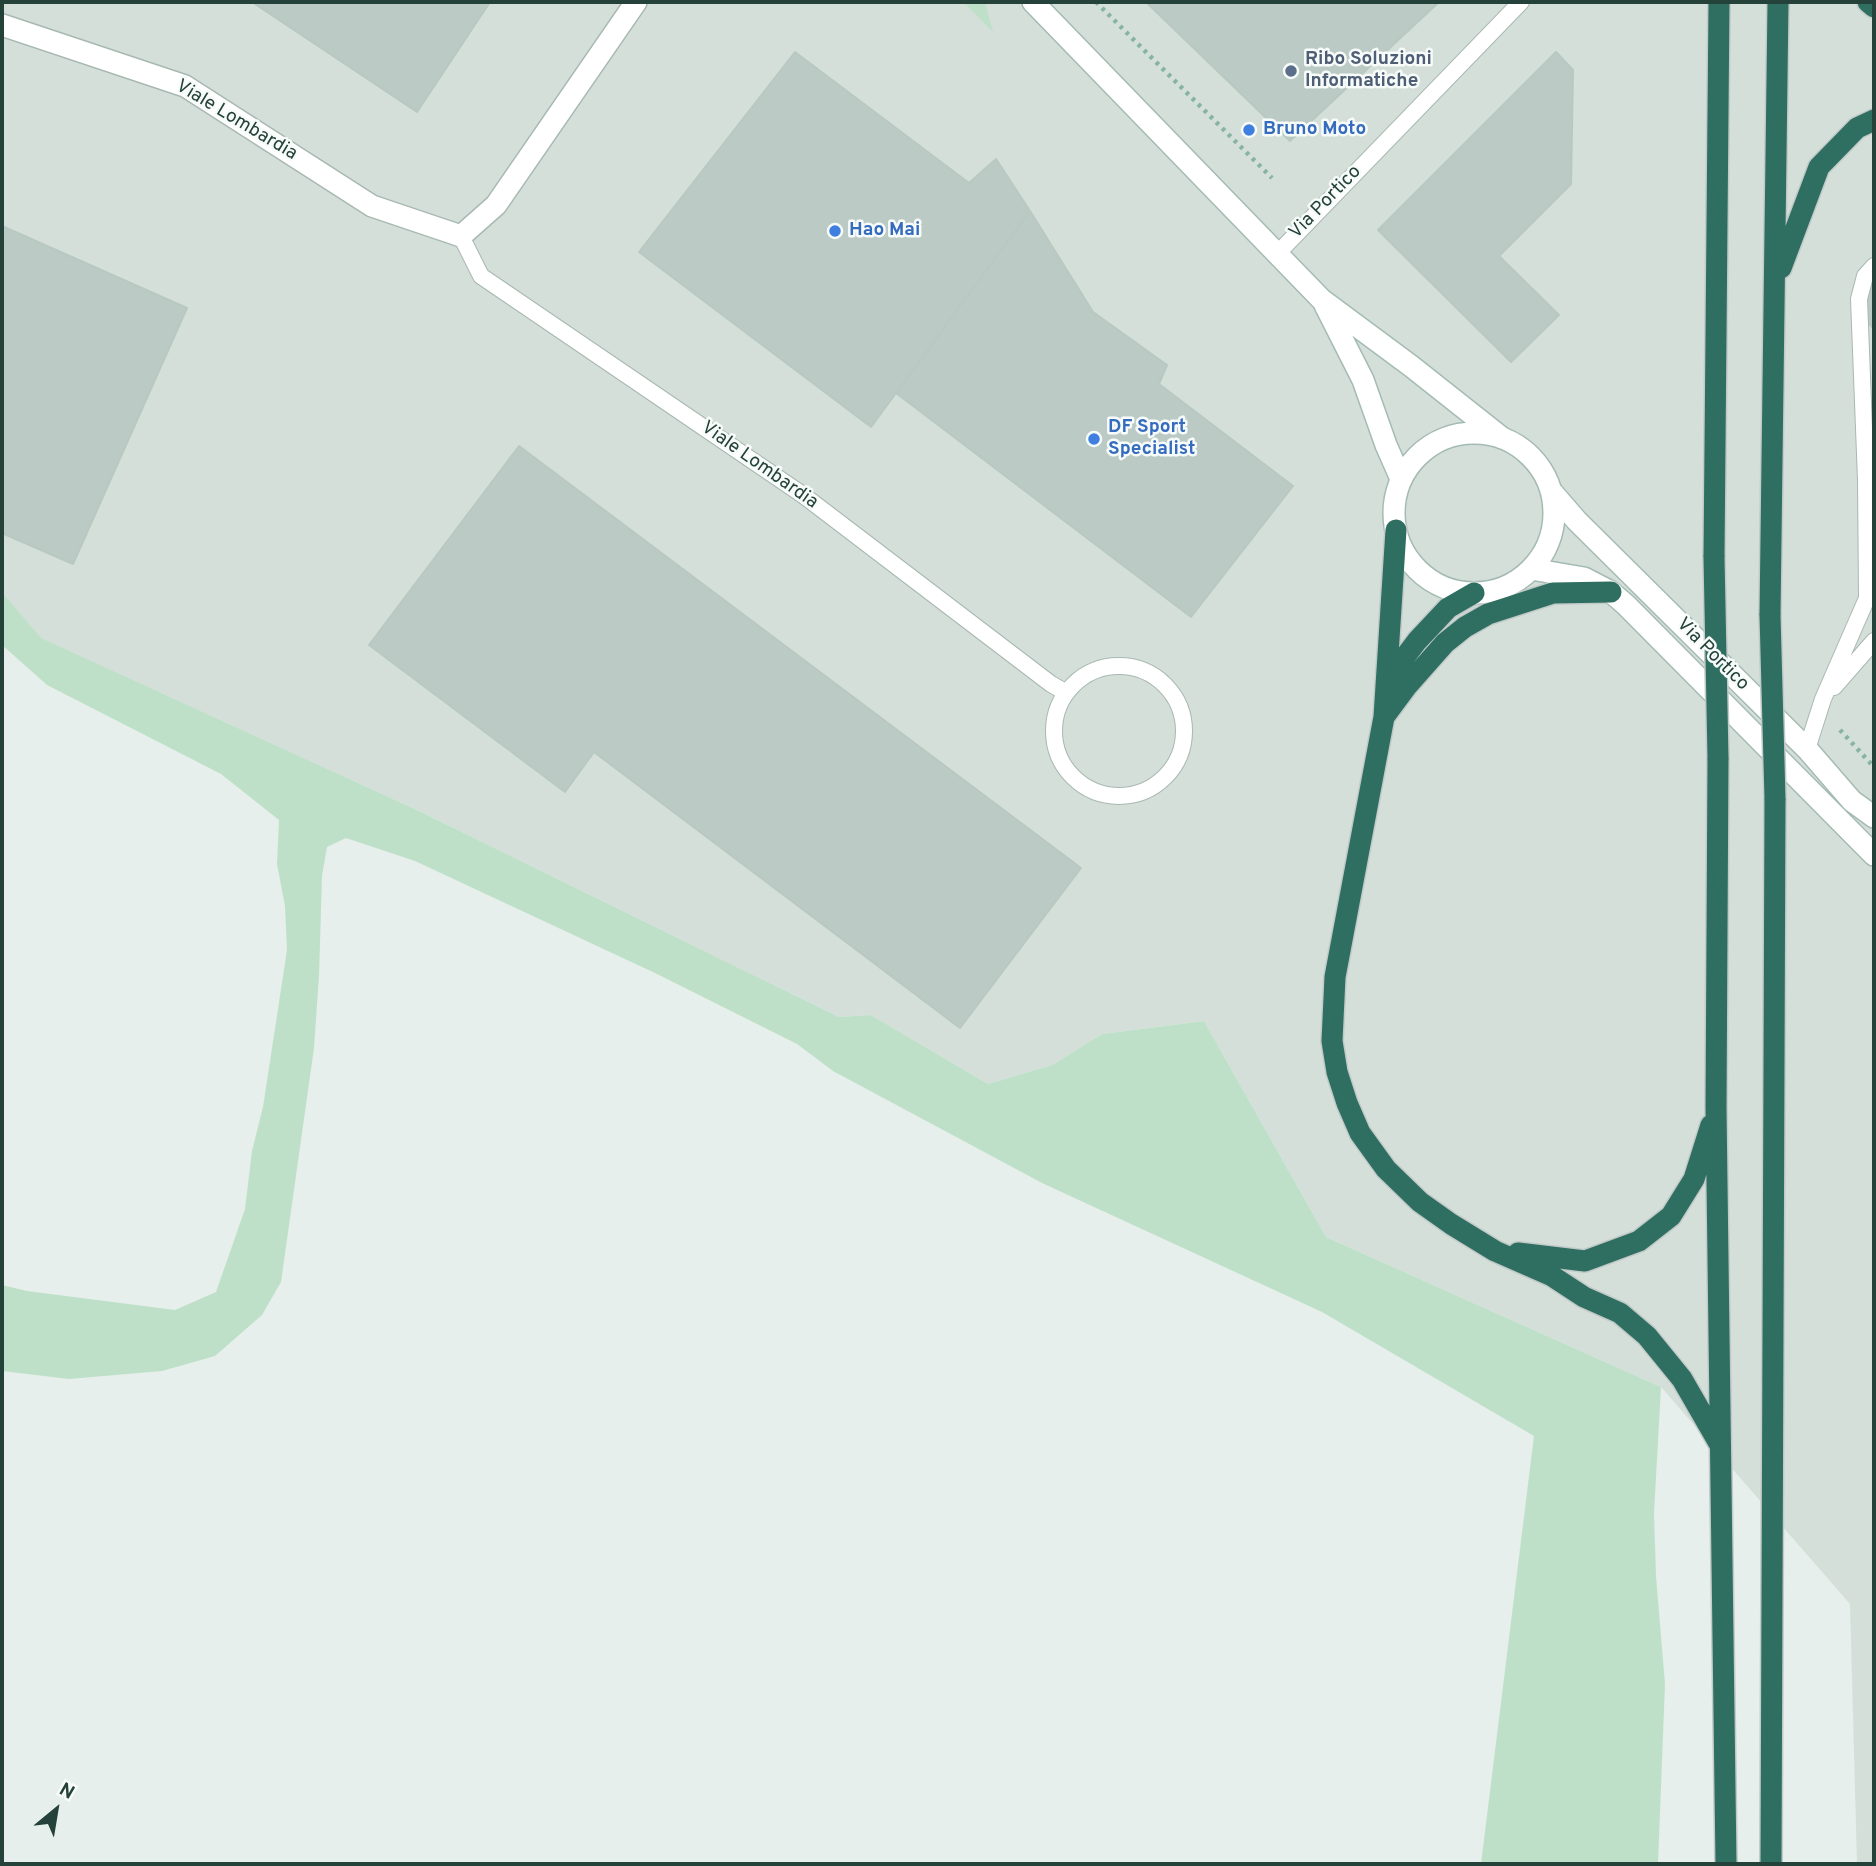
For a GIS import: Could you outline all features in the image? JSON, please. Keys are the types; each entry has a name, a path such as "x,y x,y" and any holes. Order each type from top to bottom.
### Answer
{"highway":[{"path":"1719,2 1714,557 1718,758 1716,1107 1726,1864"},
{"path":"1771,1864 1775,799 1770,615 1778,2"},
{"path":"1867,2 1874,7"},
{"path":"1775,283 1819,167 1857,128 1874,120"},
{"path":"1384,717 1396,530"},
{"path":"1384,717 1445,643 1488,614 1553,593 1611,592"},
{"path":"1474,593 1448,608 1401,662 1384,717 1335,977 1332,1041 1337,1072 1360,1133 1386,1169 1420,1202 1451,1224 1496,1251 1552,1276 1584,1297 1620,1313 1647,1336 1682,1379 1722,1447"},
{"path":"1496,1251 1585,1261 1639,1241 1671,1216 1694,1179 1716,1107"}],"main road":[{"path":"460,236 496,205 636,2"},
{"name":"Via Portico","path":"1033,2 1322,300 1411,366 1502,439 1527,453 1542,471 1551,491 1553,530 1548,545 1531,569 1515,582 1495,591 1474,593 1451,590 1423,575 1408,558 1396,530 1395,495 1401,479 1421,453 1448,437 1477,433 1502,439"},
{"name":"Viale Lombardia","path":"2,25 185,86 372,206 460,236"},
{"name":"Via Portico","path":"1322,300 1363,380 1401,479"},
{"name":"Via Portico","path":"1551,491 1577,521 1807,749 1852,801 1874,817"},
{"name":"Via Portico","path":"1531,569 1584,578 1611,592 1869,850 1874,864"}],"lane":[{"name":"Via Portico","path":"1277,254 1521,2"},
{"name":"Viale Lombardia","path":"460,236 481,276 803,495 1051,684 1066,692"},
{"path":"1867,599 1867,480 1859,299 1866,276 1874,266"},
{"path":"1807,749 1822,704 1874,580"},
{"path":"1822,704 1874,641"},
{"path":"1123,665 1145,670 1163,682 1177,700 1184,720 1184,742 1176,762 1163,779 1145,791 1125,796 1104,794 1083,786 1068,772 1057,753 1053,732 1056,711 1066,692 1082,676 1101,667 1123,665"}],"path":[{"path":"1096,2 1272,178"},
{"path":"1822,704 1874,767"}],"shaded area":[{"path":"2,2 1874,2 1874,1864 1857,1864 1850,1604 1661,1387 1326,1237 1204,1021 1102,1034 1052,1065 988,1084 871,1015 839,1017 415,809 40,638 2,592"}],"green space":[{"path":"963,2 985,2 993,32"},
{"path":"2,592 41,638 415,809 839,1017 871,1015 988,1084 1052,1065 1102,1034 1204,1021 1326,1237 1661,1387 1654,1513 1665,1684 1658,1864 1481,1864 1534,1436 1322,1312 1042,1183 833,1071 797,1044 655,973 415,861 346,838 327,847 322,876 314,1048 281,1282 262,1315 215,1356 162,1371 69,1379 2,1371 2,1285 27,1291 175,1310 216,1292 245,1209 252,1151 263,1107 287,950 285,906 277,864 279,820 221,774 47,685 2,645"}],"building":[{"path":"490,2 417,112 255,4"},
{"name":"Ribo Soluzioni Informatiche","path":"1146,2 1439,2 1290,141"},
{"name":"Hao Mai","path":"795,52 969,183 996,159 1030,211 871,427 639,252"},
{"path":"1556,52 1573,70 1571,184 1499,256 1559,315 1511,362 1378,230"},
{"name":"DF Sport Specialist","path":"1030,211 1093,312 1167,365 1159,384 1293,486 1191,617 896,393"},
{"path":"2,226 187,308 73,564 2,533"},
{"path":"1874,282 1874,330 1867,321 1863,304 1867,289"},
{"path":"519,446 1081,868 960,1028 594,752 565,792 369,645"}],"place":[{"name":"Ribo Soluzioni Informatiche","path":"1291,71"},
{"name":"Bruno Moto","path":"1249,130"},
{"name":"Hao Mai","path":"835,231"},
{"name":"DF Sport Specialist","path":"1094,439"}]}
